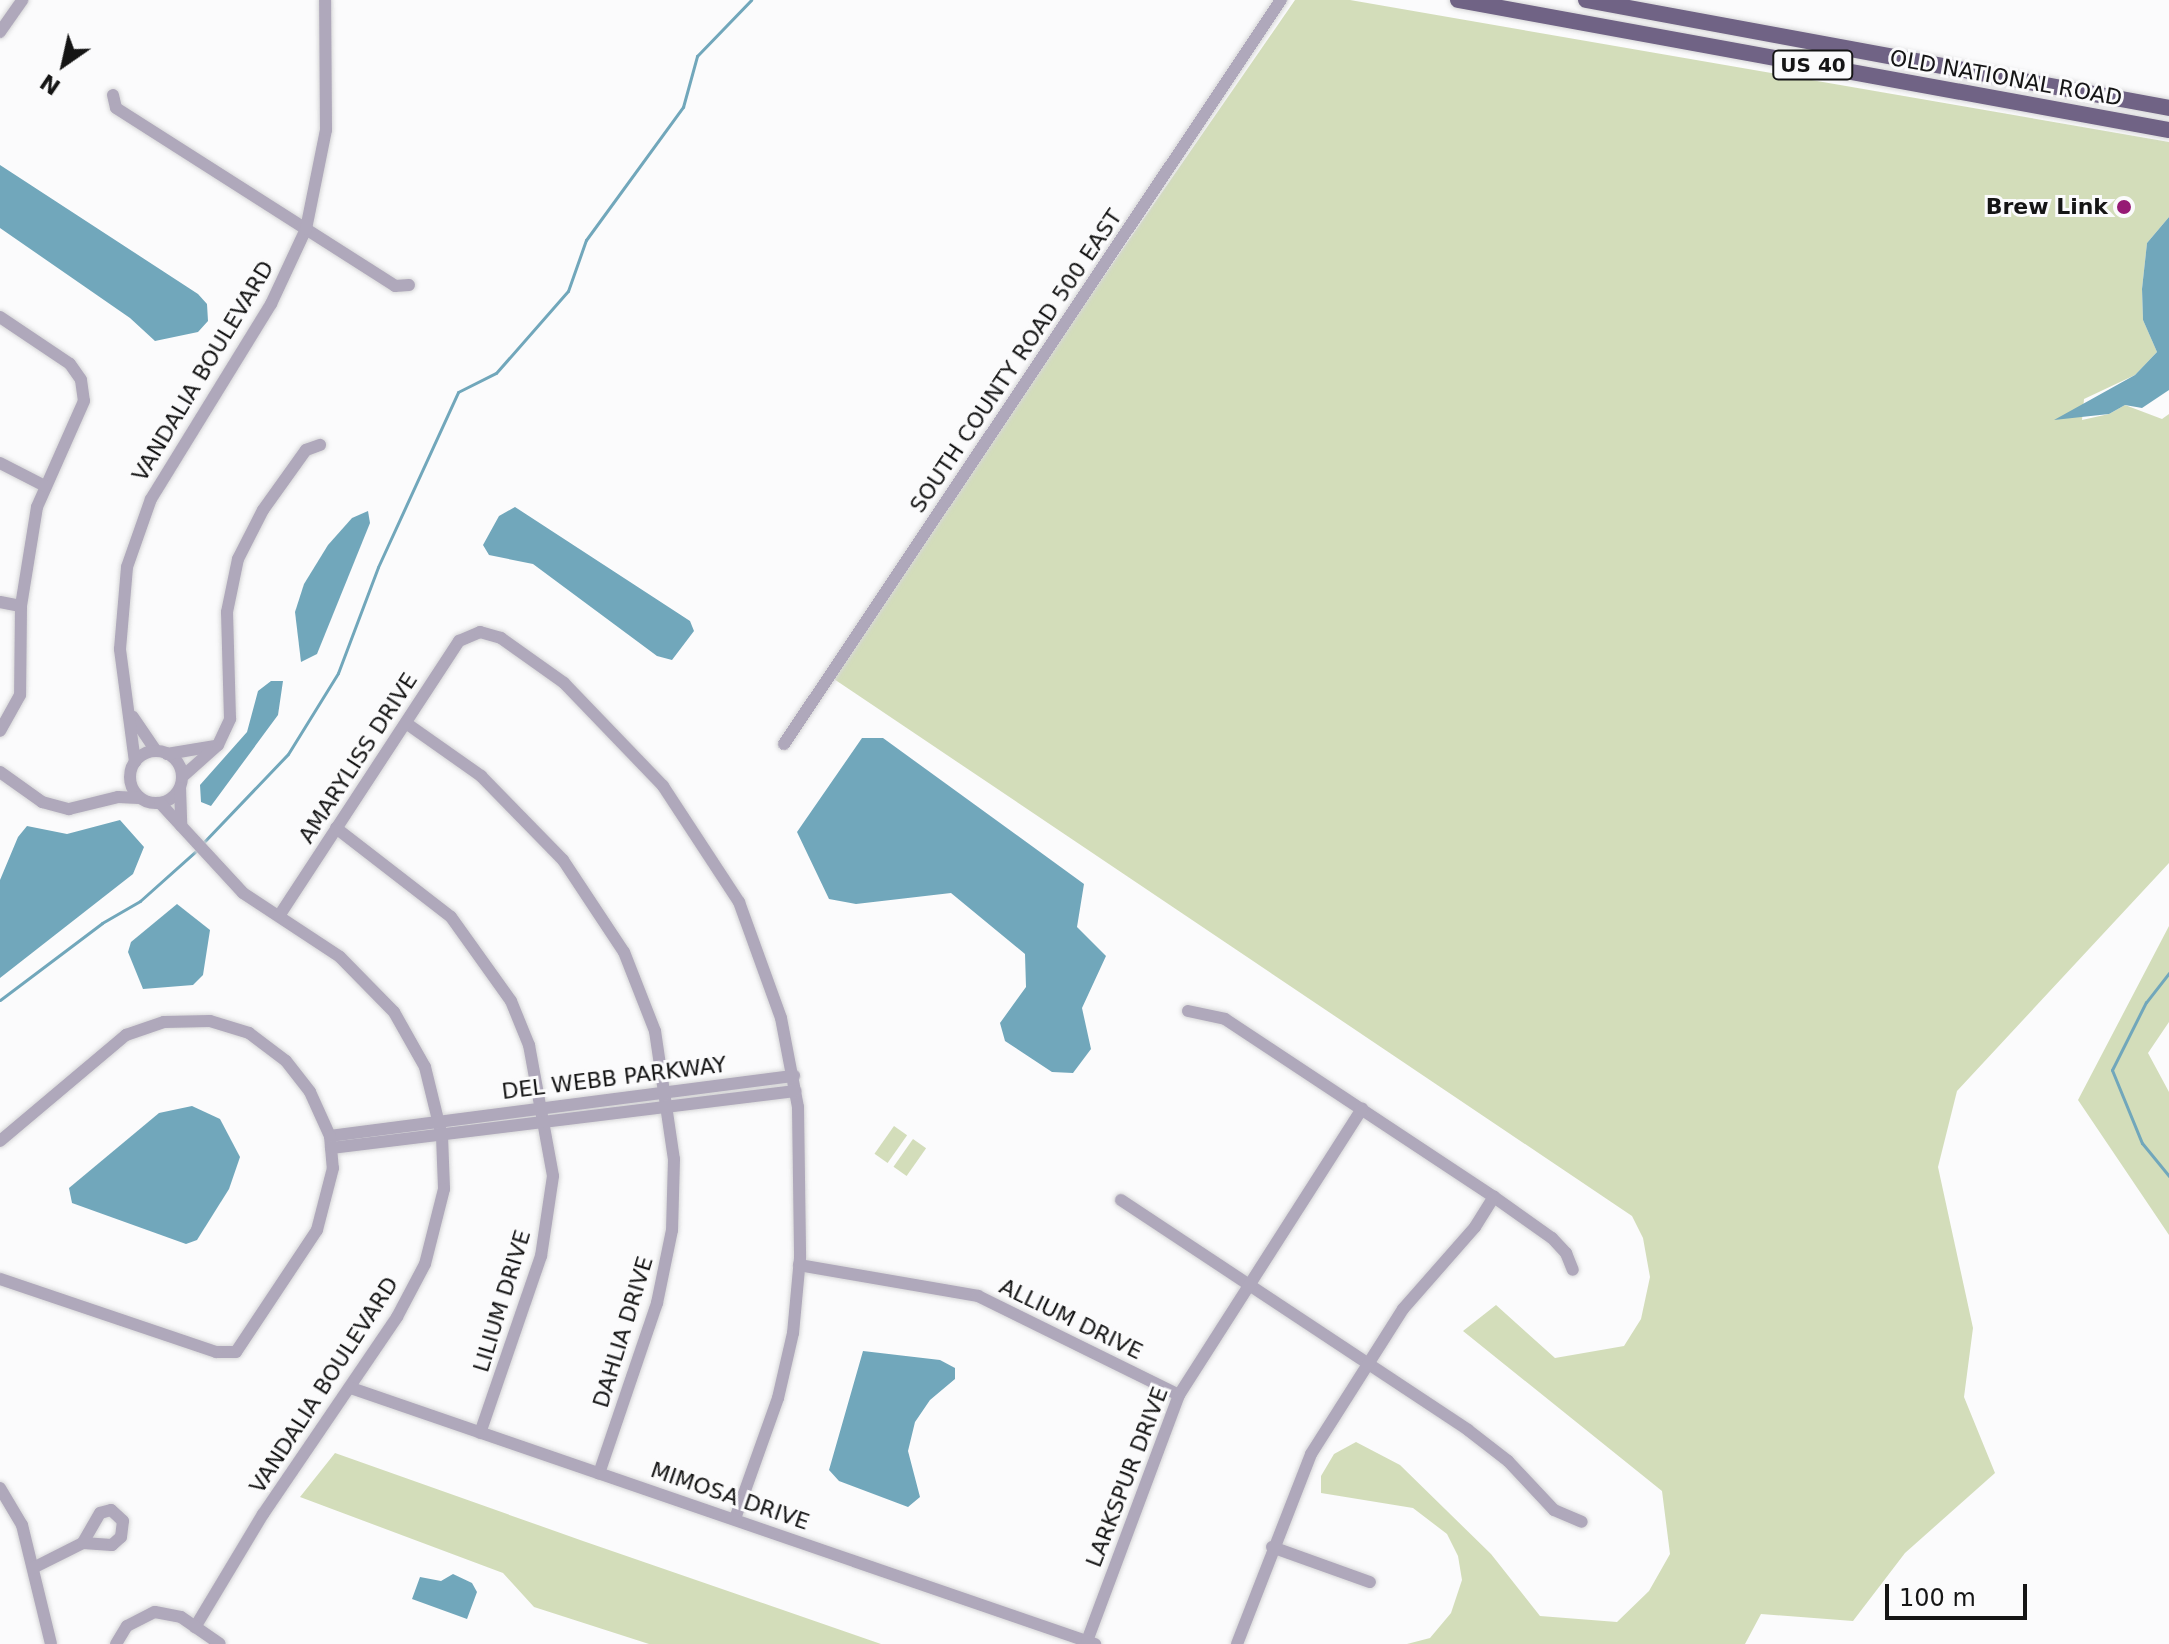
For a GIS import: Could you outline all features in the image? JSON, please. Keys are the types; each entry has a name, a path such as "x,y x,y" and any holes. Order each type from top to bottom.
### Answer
{"main road":[{"name":"OLD NATIONAL ROAD","path":"1458,0 2169,130"},
{"name":"OLD NATIONAL ROAD","path":"1586,0 2169,108"}],"street":[{"path":"0,32 22,0"},
{"name":"VANDALIA BOULEVARD","path":"135,762 120,649 120,602 137,530 171,463 271,304 306,229 326,130 325,0"},
{"name":"SOUTH COUNTY ROAD 500 EAST","path":"784,744 1281,0"},
{"path":"113,95 116,108 395,286 409,285"},
{"path":"0,317 70,364 81,380 84,401 37,507 21,606 20,695 0,731"},
{"path":"0,772 42,802 69,809 139,798 160,803 218,745 232,709 225,641 238,559 263,510 306,450 320,445"},
{"path":"0,463 45,486"},
{"path":"0,602 21,606"},
{"name":"AMARYLISS DRIVE","path":"279,916 459,641 480,632 501,638 564,683 663,786 739,902 781,1018 794,1076"},
{"name":"VANDALIA BOULEVARD","path":"131,714 162,752"},
{"name":"DAHLIA DRIVE","path":"406,723 481,776 563,860 624,952 655,1031 666,1092 675,1194 666,1267 599,1473"},
{"path":"100,802 130,779 135,762 162,752 218,745"},
{"path":"162,752 178,763 181,826"},
{"path":"130,779 139,798"},
{"name":"VANDALIA BOULEVARD","path":"160,803 243,893 340,957 394,1012 425,1067 442,1136 444,1189 425,1264 351,1388 263,1514 195,1627"},
{"name":"LILIUM DRIVE","path":"336,828 441,908 485,960 529,1045 543,1107 553,1176 541,1256 480,1433"},
{"path":"1188,1011 1225,1019 1494,1197 1552,1238 1566,1253 1573,1270"},
{"path":"0,1141 126,1035 164,1022 210,1021 249,1033 286,1061 310,1092 330,1142 333,1181 317,1230 236,1352 216,1352 0,1279"},
{"path":"735,1519 778,1398 793,1333 799,1265 794,1076"},
{"name":"DEL WEBB PARKWAY","path":"330,1142 439,1119 794,1076"},
{"name":"DEL WEBB PARKWAY","path":"330,1142 442,1136 545,1125 796,1091"},
{"name":"LARKSPUR DRIVE","path":"1091,1642 1179,1395 1362,1109"},
{"path":"1237,1644 1305,1465 1403,1309 1475,1227 1494,1197"},
{"path":"1121,1200 1487,1444 1554,1510 1582,1522"},
{"name":"ALLIUM DRIVE","path":"799,1265 978,1296 1179,1395"},
{"name":"MIMOSA DRIVE","path":"351,1388 1091,1642"},
{"path":"0,1488 17,1512 51,1644"},
{"path":"33,1568 83,1543"},
{"path":"1272,1547 1370,1582"},
{"path":"116,1644 127,1626 147,1614 174,1614 220,1644"}],"green space":[{"path":"1295,0 1350,0 2169,142 2169,217 2147,243 2142,289 2143,320 2157,352 2135,375 2084,399 2082,420 2109,414 2125,405 2162,419 2169,414 2169,863 1957,1091 1938,1167 1973,1328 1964,1397 1995,1473 1905,1553 1853,1621 1761,1614 1745,1644 1407,1644 1430,1638 1451,1613 1462,1580 1458,1556 1447,1534 1413,1508 1321,1493 1321,1476 1334,1454 1356,1442 1400,1465 1491,1554 1540,1616 1617,1622 1649,1591 1670,1554 1662,1491 1463,1331 1496,1305 1555,1358 1624,1346 1641,1319 1650,1277 1643,1238 1632,1216 828,675"},
{"path":"2169,926 2169,1022 2148,1053 2169,1092 2169,1235 2078,1100"},
{"path":"894,1126 907,1135 888,1163 874,1154"},
{"path":"913,1139 926,1148 907,1176 893,1167"},
{"path":"335,1453 881,1644 649,1644 534,1607 503,1573 300,1497"}],"water":[{"path":"0,165 198,294 207,304 208,321 198,332 155,341 130,318 0,228"},
{"path":"2169,217 2169,390 2142,408 2125,405 2109,414 2054,420 2135,375 2157,352 2143,320 2142,289 2147,243"},
{"path":"515,507 690,621 694,631 672,660 657,656 533,564 489,555 483,545 499,516"},
{"path":"368,511 370,523 317,654 301,662 295,612 304,584 328,545 352,518"},
{"path":"271,681 283,681 278,715 211,806 201,802 200,785 247,732 258,691"},
{"path":"862,738 883,738 1084,884 1077,927 1106,956 1082,1008 1091,1049 1073,1073 1052,1072 1005,1041 1000,1023 1026,987 1025,954 951,893 856,904 829,899 797,832"},
{"path":"120,820 144,847 133,874 0,978 0,880 18,837 27,826 67,834"},
{"path":"177,904 210,930 203,975 193,985 143,989 128,952 131,942"},
{"path":"192,1106 220,1119 240,1157 229,1189 197,1240 186,1244 72,1203 69,1188 159,1113"},
{"path":"863,1351 940,1360 955,1368 955,1379 930,1400 915,1422 908,1451 920,1497 908,1507 839,1481 829,1470"},
{"path":"453,1574 472,1583 477,1592 467,1619 412,1599 420,1577 441,1581"}],"waterway":[{"path":"202,844 288,754 338,673 378,567 458,392 496,373 568,291 586,240 683,107 697,56 751,0"},
{"path":"0,1000 102,923 140,901 197,850"},
{"path":"2169,973 2146,1002 2112,1070 2142,1143 2169,1176"}],"place":[{"name":"Brew Link","path":"2124,207"}]}
